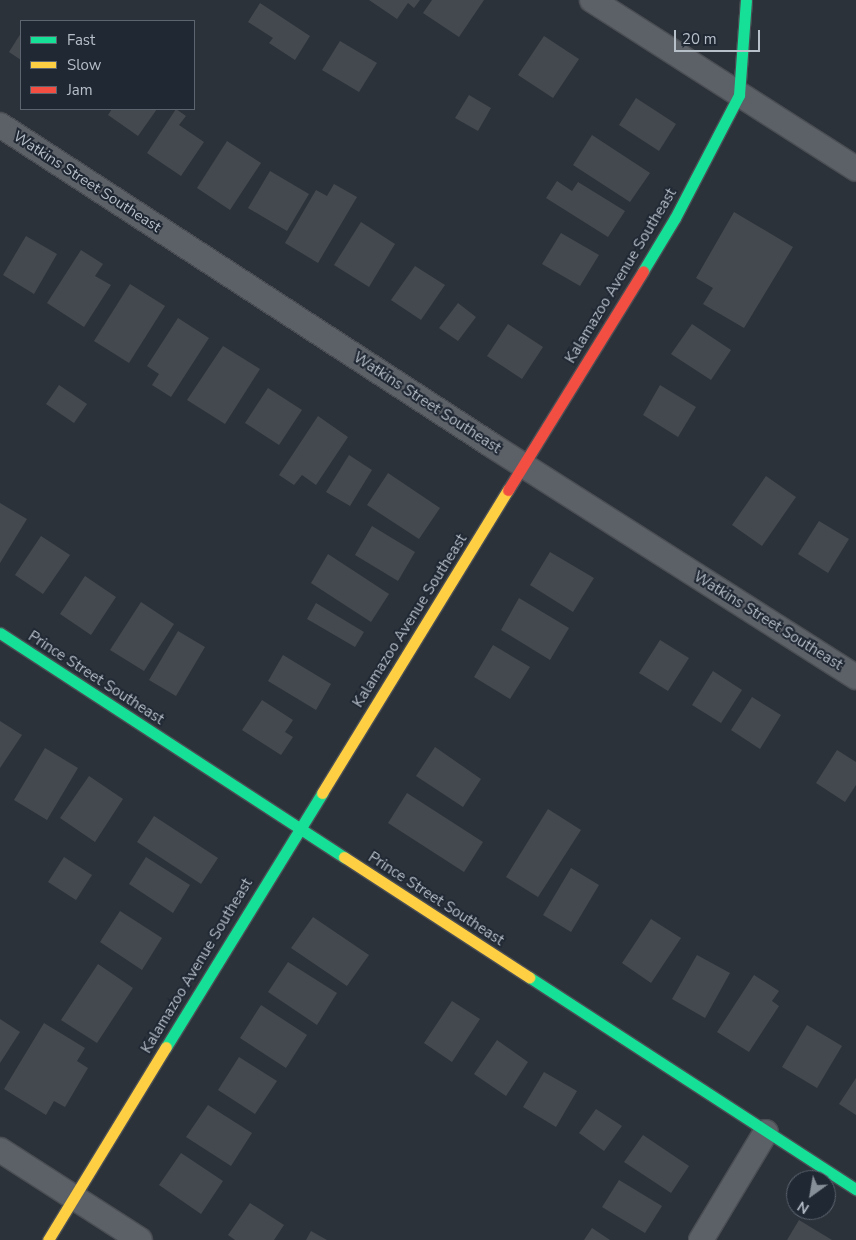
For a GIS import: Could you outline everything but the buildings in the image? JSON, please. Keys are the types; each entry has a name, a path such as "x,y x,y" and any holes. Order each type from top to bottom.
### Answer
{"street":[{"path":"592,0 856,169"},
{"name":"Kalamazoo Avenue Southeast","path":"48,1240 299,828 676,218 739,94 746,0"},
{"name":"Watkins Street Southeast","path":"0,125 524,466 856,677"},
{"name":"Prince Street Southeast","path":"0,633 856,1189"},
{"path":"701,1240 766,1132"},
{"path":"0,1150 140,1240"}],"traffic: fast":[{"path":"643,271 675,218 739,95 746,0"},
{"path":"0,633 344,857"},
{"path":"166,1047 322,793"},
{"path":"529,977 856,1189"}],"traffic: slow":[{"path":"322,793 508,490"},
{"path":"344,857 529,977"},
{"path":"48,1240 166,1047"}],"traffic: jam":[{"path":"508,490 643,271"}]}
